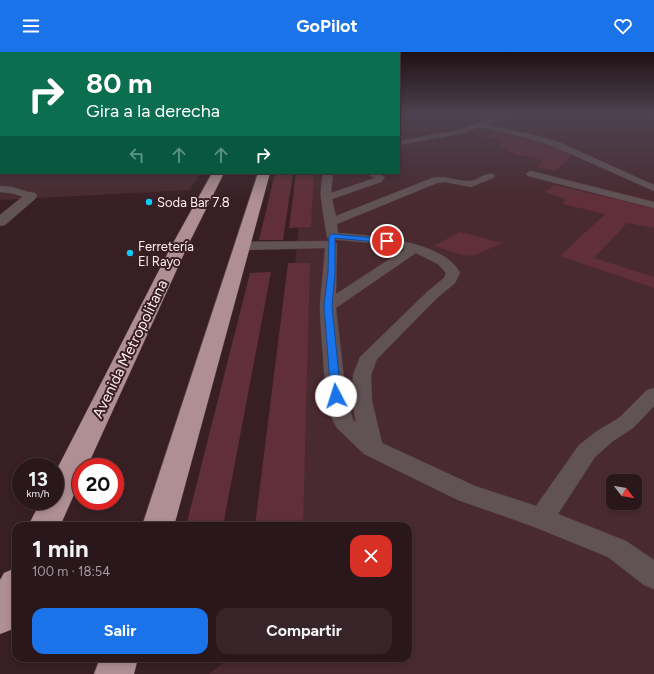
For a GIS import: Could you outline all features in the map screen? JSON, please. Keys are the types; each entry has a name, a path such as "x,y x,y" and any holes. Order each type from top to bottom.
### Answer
{"highway":[{"name":"Avenida Metropolitana","path":"46,522 180,245 217,174"},
{"path":"159,522 264,174"},
{"path":"114,674 118,662"}],"street":[{"path":"0,222 31,196"}],"lane":[{"path":"552,143 581,155 622,176 654,188"},
{"path":"328,174 325,183 326,198 332,234 328,306 336,396 344,423 372,448 467,493 541,518 617,549 654,576"},
{"path":"326,198 378,180 380,177 372,174"},
{"path":"530,174 654,204"},
{"path":"332,234 435,180 445,179 471,184 490,176"},
{"path":"0,189 12,190 31,196"},
{"path":"242,246 332,234 377,239 415,248 446,263 451,268 453,273 450,280 432,295 369,357 362,375 362,402 372,448"},
{"path":"328,306 415,248"},
{"path":"541,518 587,451 605,436 626,423 654,394"}],"shaded area":[{"path":"400,143 654,143 654,674 209,674 224,662 412,662 412,522 273,522 303,174 400,174"},
{"path":"502,143 548,143 574,154 555,171 537,167 542,160 516,154 498,146"},
{"path":"0,174 199,174 190,190 0,200"},
{"path":"275,174 293,174 283,240 259,240"},
{"path":"296,174 314,174 311,227 289,228"},
{"path":"554,185 654,208 654,228 627,223 594,258 654,277 654,288 560,256 605,214 563,204 566,199 545,192"},
{"path":"460,232 502,243 476,255 465,256 434,246"},
{"path":"288,263 310,263 303,522 256,522"},
{"path":"271,272 224,522 187,522 250,273"}],"place":[{"name":"Soda Bar 7.8","path":"149,202"},
{"name":"Ferretería El Rayo","path":"130,253"}],"route":[{"path":"336,396 328,306 332,236 387,241"}]}
